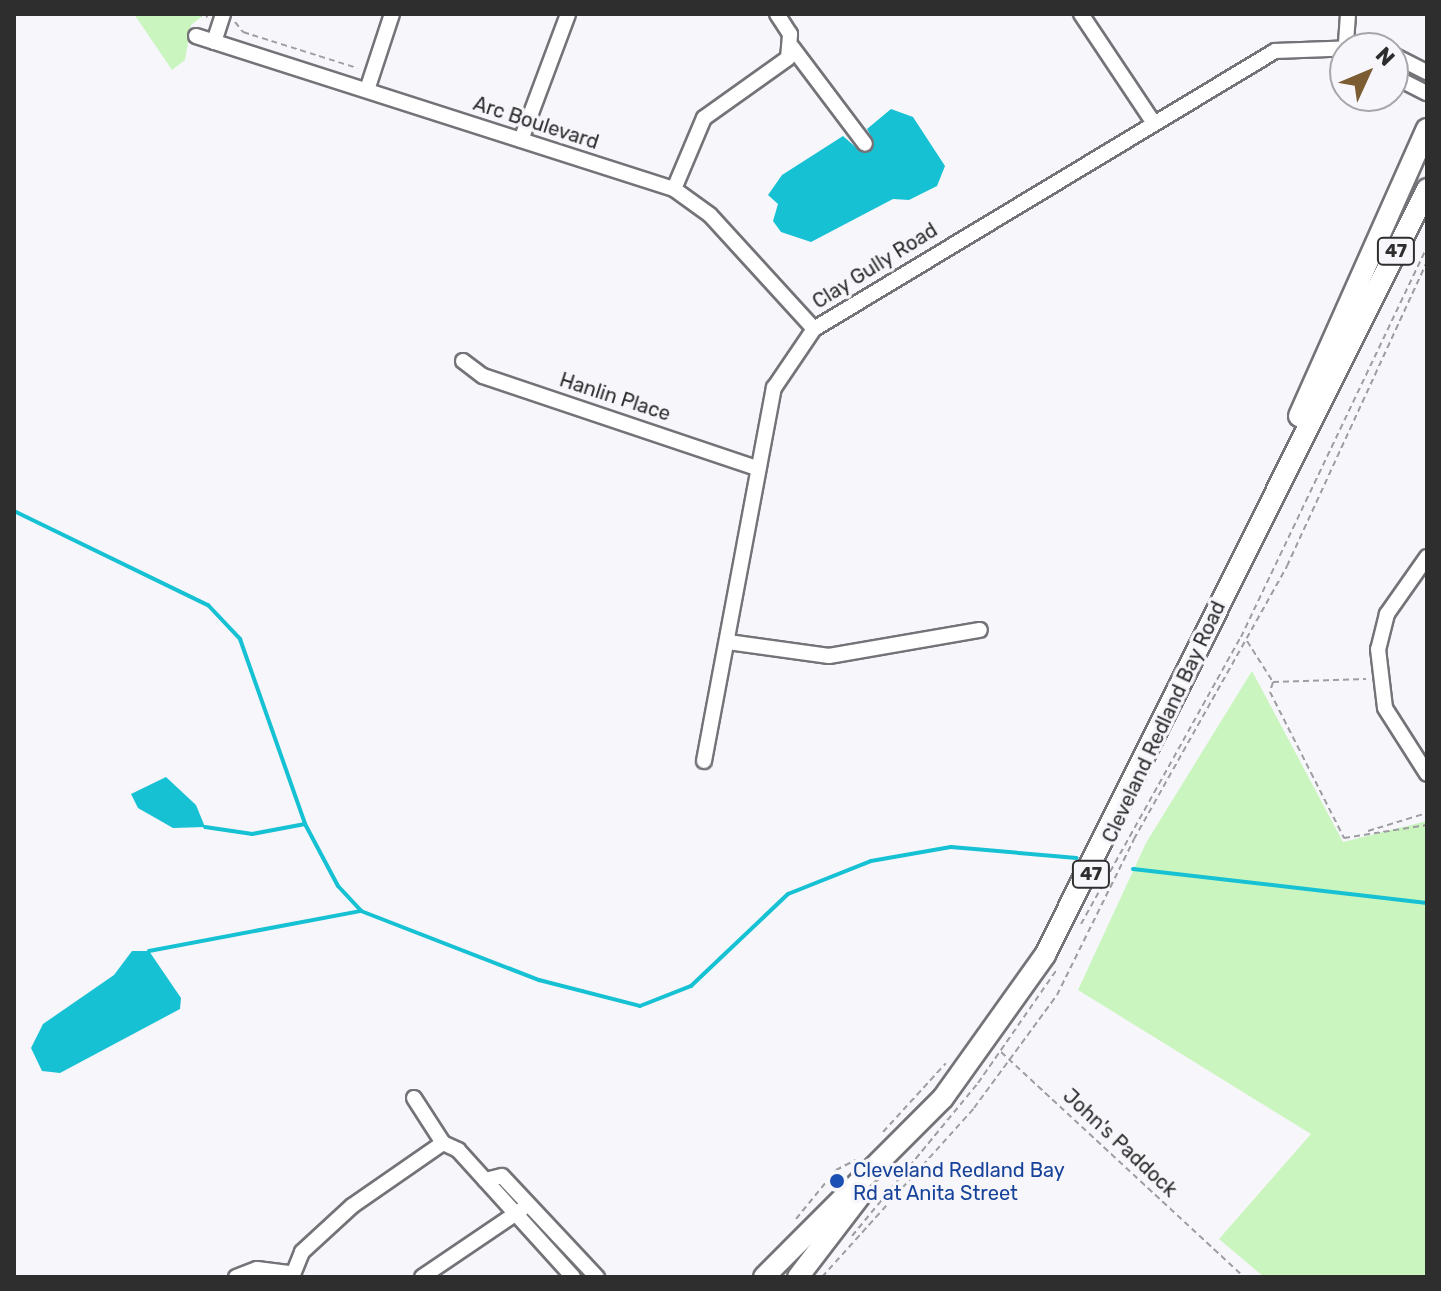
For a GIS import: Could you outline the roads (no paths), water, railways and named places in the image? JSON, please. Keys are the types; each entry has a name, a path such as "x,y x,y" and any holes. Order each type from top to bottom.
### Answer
{"highway":[{"name":"Cleveland Redland Bay Road","path":"1245,550 1427,129"},
{"name":"Cleveland Redland Bay Road","path":"764,1277 874,1157 995,1046 1084,889 1245,550 1427,189"},
{"name":"Cleveland Redland Bay Road","path":"798,1277 874,1157"}],"street":[{"path":"367,90 392,14"},
{"path":"521,140 568,14"},
{"path":"777,14 792,47 865,144"},
{"path":"1081,14 1153,122"},
{"path":"214,42 218,16"},
{"name":"Arc Boulevard","path":"196,36 674,189 710,215 814,329"},
{"path":"674,189 704,118 788,58 792,47"},
{"name":"Clay Gully Road","path":"704,761 774,388 814,329 1275,51 1329,47"},
{"path":"1409,63 1427,72"},
{"path":"1409,84 1427,93"},
{"name":"Hanlin Place","path":"463,361 483,376 757,468"},
{"path":"1427,557 1387,614 1380,678 1396,733 1427,774"},
{"path":"728,642 829,656 980,630"},
{"path":"414,1098 443,1143 485,1180 573,1277"},
{"path":"236,1277 257,1269 292,1275 352,1206 443,1143"},
{"path":"485,1180 502,1176 597,1277"},
{"path":"422,1277 529,1205"}],"water":[{"path":"891,109 913,117 945,166 937,186 909,200 893,199 811,242 781,232 773,221 778,204 768,195 782,175 843,136 860,151 873,140 867,129"},
{"path":"166,777 196,805 205,827 173,828 138,808 131,794"},
{"path":"132,951 149,951 181,998 180,1009 60,1073 42,1071 31,1048 43,1024 114,975"}],"waterway":[{"path":"14,511 208,605 240,639 305,824 338,886 361,911 539,980 640,1006 691,986 788,894 871,861 951,847 1077,858"},
{"path":"205,827 252,834 305,824"},
{"path":"1133,869 1427,903"},
{"path":"149,951 361,911"}],"place":[{"name":"Cleveland Redland Bay Rd at Anita Street","path":"837,1181"}]}
